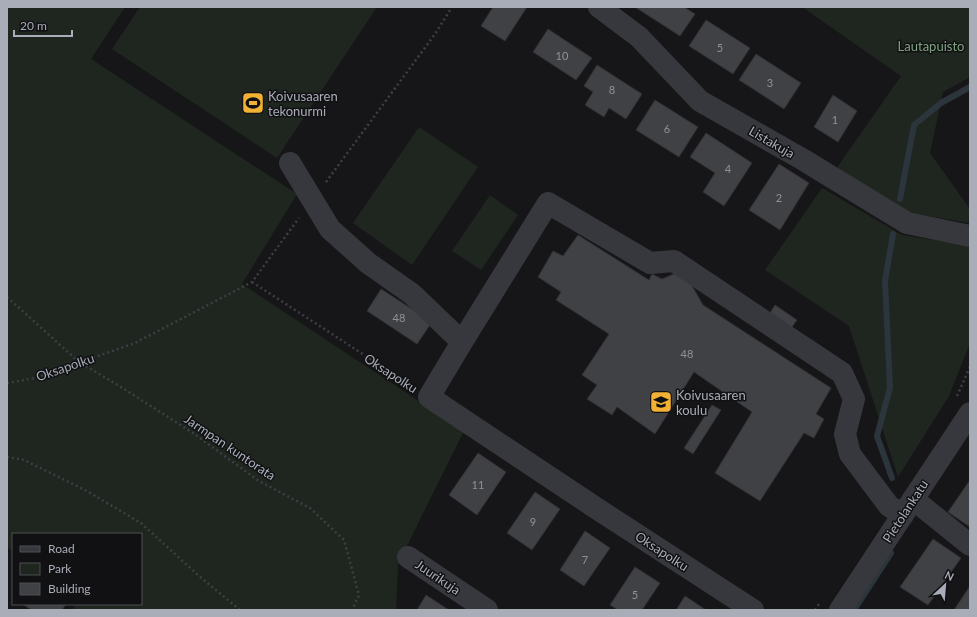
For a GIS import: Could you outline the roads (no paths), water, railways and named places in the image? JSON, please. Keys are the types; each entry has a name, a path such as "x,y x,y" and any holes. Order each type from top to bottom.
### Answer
{"street":[{"name":"Listakuja","path":"599,7 639,37 700,100 802,159 907,223 970,236"},
{"path":"290,163 330,229 368,263 412,294 462,342 548,203 650,263 674,261 842,373 854,398 845,434 850,454 889,506 908,507 970,545"},
{"name":"Oksapolku","path":"462,342 429,397 753,610"},
{"name":"Pietolankatu","path":"840,610 970,413"},
{"name":"Juurikuja","path":"408,557 487,610"}],"waterway":[{"path":"900,199 914,125 941,103 970,87"},
{"path":"892,478 877,436 890,388 885,281 893,234"},
{"path":"854,610 891,553"}],"place":[{"name":"Koivusaaren tekonurmi","path":"253,103"},
{"name":"Koivusaaren koulu","path":"661,402"}],"park label":[{"name":"Lautapuisto","path":"931,46"}]}
